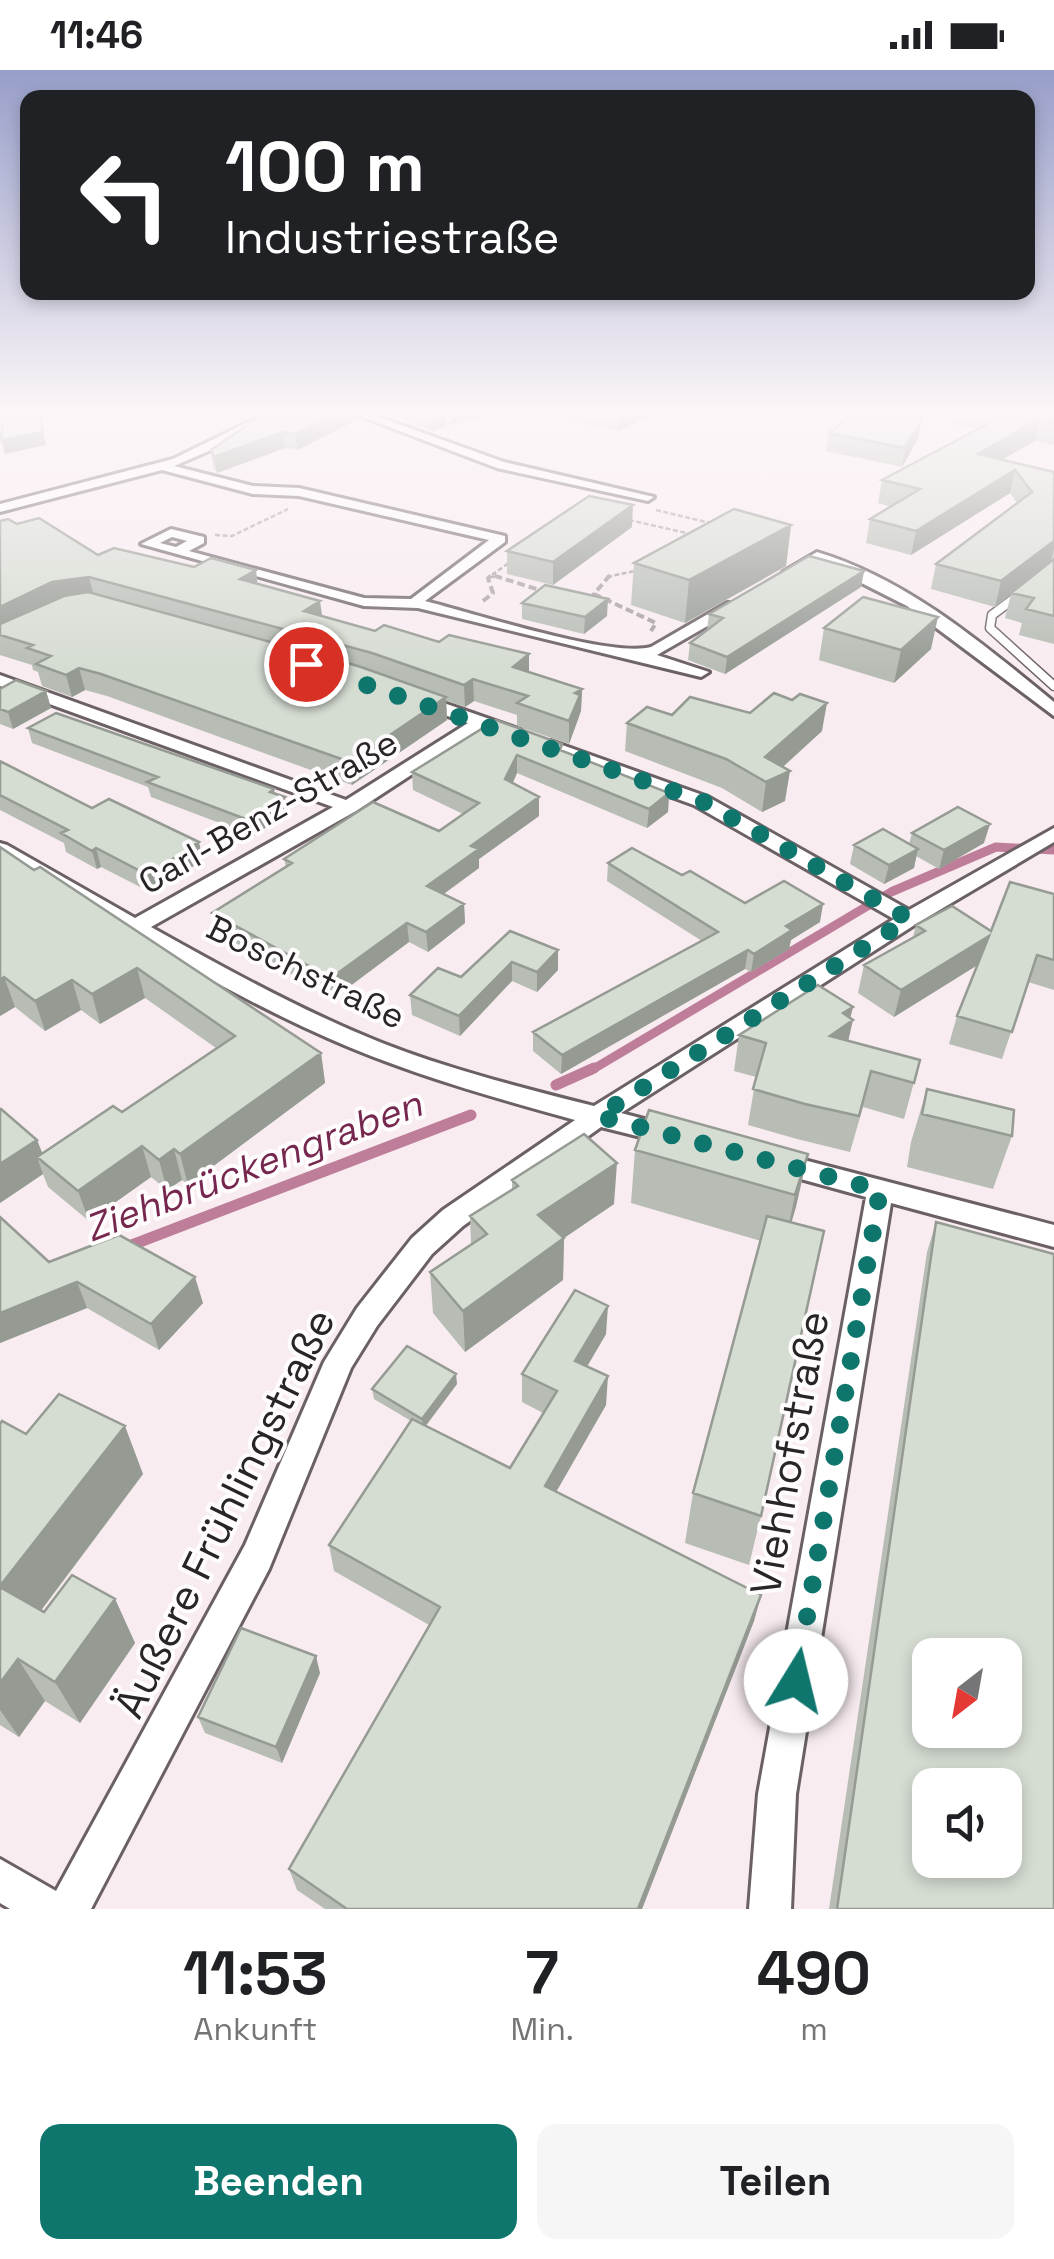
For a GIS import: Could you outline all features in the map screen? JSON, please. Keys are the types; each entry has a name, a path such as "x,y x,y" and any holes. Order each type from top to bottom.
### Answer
{"street":[{"path":"0,508 42,498"},
{"path":"325,498 500,539 428,591 418,604"},
{"path":"199,540 170,533 148,544 364,602 418,604 701,672"},
{"path":"177,552 199,540"},
{"path":"777,580 816,556 861,572 921,608 1054,711"},
{"path":"639,655 666,645 746,598"},
{"path":"0,680 349,806"},
{"path":"399,694 702,801 909,919"},
{"name":"Carl-Benz-Straße","path":"138,926 349,806 482,722"},
{"name":"Äußere Frühlingstraße","path":"68,1909 257,1557 311,1422 367,1317 422,1246 454,1218 598,1116 909,919 1051,835"},
{"name":"Boschstraße","path":"0,848 262,997 336,1032 490,1088 692,1141"},
{"path":"748,1156 1054,1236"},
{"name":"Viehhofstraße","path":"770,1909 776,1794 880,1190"},
{"path":"0,1879 47,1909"}],"lane":[{"path":"1023,592 992,615 990,628 1054,686"}],"path":[{"path":"199,540 208,534 232,536 307,498"},
{"path":"634,498 642,506 719,526"},
{"path":"616,518 702,536"},
{"path":"460,616 493,593 488,578 492,574 524,552"},
{"path":"581,594 595,590 609,575 648,569"},
{"path":"492,574 557,594"},
{"path":"595,590 602,601 656,623 647,638 666,645"}],"building":[{"path":"586,498 633,505 553,562 507,551"},
{"path":"905,498 970,498 916,531 870,519"},
{"path":"1024,498 1054,498 1054,541 1001,581 936,564"},
{"path":"734,509 791,525 689,580 634,563"},
{"path":"39,518 98,555 114,548 194,567 211,558 256,570 240,579 320,601 304,611 375,631 384,625 439,642 449,635 529,654 513,667 582,689 575,693 580,695 569,721 517,703 528,696 473,679 464,685 372,653 89,577 52,582 0,607 0,521 8,519 17,524"},
{"path":"809,556 864,571 727,657 690,643 723,618 709,614"},
{"path":"1054,559 1054,616 1026,609 1034,598 1011,593"},
{"path":"545,585 608,599 585,617 522,603"},
{"path":"88,592 358,666 446,697 350,762 101,674 79,668 66,675 36,664 51,656 27,648 33,645 0,635 0,624 64,596"},
{"path":"863,597 938,617 901,650 824,628"},
{"path":"16,680 46,691 8,712 0,709 0,689"},
{"path":"774,693 792,700 800,694 827,703 765,757 790,771 766,782 726,759 627,723 647,707 672,715 690,697 750,713"},
{"path":"56,713 274,789 270,792 285,797 251,821 147,782 158,777 28,728"},
{"path":"496,720 562,744 560,750 669,793 649,809 517,755 505,779 539,797 471,846 479,849 427,886 464,904 426,932 407,923 331,978 212,913 292,863 284,859 373,802 439,831 479,803 412,772"},
{"path":"0,761 92,808 109,799 199,842 148,875 96,848 92,851 61,833 68,830 0,795"},
{"path":"958,807 990,824 944,850 912,833"},
{"path":"883,829 918,849 889,865 854,845"},
{"path":"0,847 34,870 40,867 321,1053 180,1154 174,1149 159,1160 142,1146 78,1191 37,1157 113,1106 122,1112 235,1036 137,968 92,994 72,980 35,1001 4,977 0,980"},
{"path":"632,848 682,875 690,871 745,903 784,881 823,904 786,926 792,930 754,954 748,950 562,1055 533,1032 718,932 608,863"},
{"path":"1010,882 1054,894 1054,960 1037,955 1012,1032 957,1016 989,936 901,990 864,965 925,931 916,925 952,906 991,931"},
{"path":"510,931 558,950 537,972 512,962 459,1016 410,995 438,968 461,977"},
{"path":"818,985 853,1007 843,1013 853,1020 830,1036 920,1060 914,1083 871,1071 859,1116 753,1089 766,1043 739,1035"},
{"path":"927,1089 1014,1110 1012,1136 922,1114"},
{"path":"0,1110 37,1140 0,1164"},
{"path":"649,1110 808,1154 795,1195 635,1150"},
{"path":"584,1134 617,1163 538,1215 564,1238 463,1311 430,1272 487,1234 470,1216 518,1186 512,1180"},
{"path":"767,1216 824,1231 761,1516 693,1493"},
{"path":"0,1217 49,1262 119,1235 195,1277 151,1324 77,1282 0,1313"},
{"path":"936,1222 1054,1254 1054,1909 837,1909"},
{"path":"575,1290 608,1306 575,1361 608,1376 545,1486 761,1595 638,1909 347,1909 289,1869 440,1607 329,1545 412,1419 510,1468 557,1391 522,1374"},
{"path":"407,1346 456,1374 422,1419 372,1389"},
{"path":"59,1394 125,1426 0,1586 0,1424 2,1421 26,1434"},
{"path":"72,1575 115,1599 55,1682 18,1659 0,1683 0,1587 44,1612"},
{"path":"241,1628 316,1656 276,1747 198,1717"}],"waterway":[{"name":"Ziehbrückengraben","path":"590,1071 891,892 996,847 1054,850"},
{"name":"Ziehbrückengraben","path":"556,1085 594,1068"},
{"name":"Ziehbrückengraben","path":"124,1248 471,1115"}],"route":[{"path":"306,664 368,682 702,801 909,919 598,1116 880,1190 796,1681"}]}
